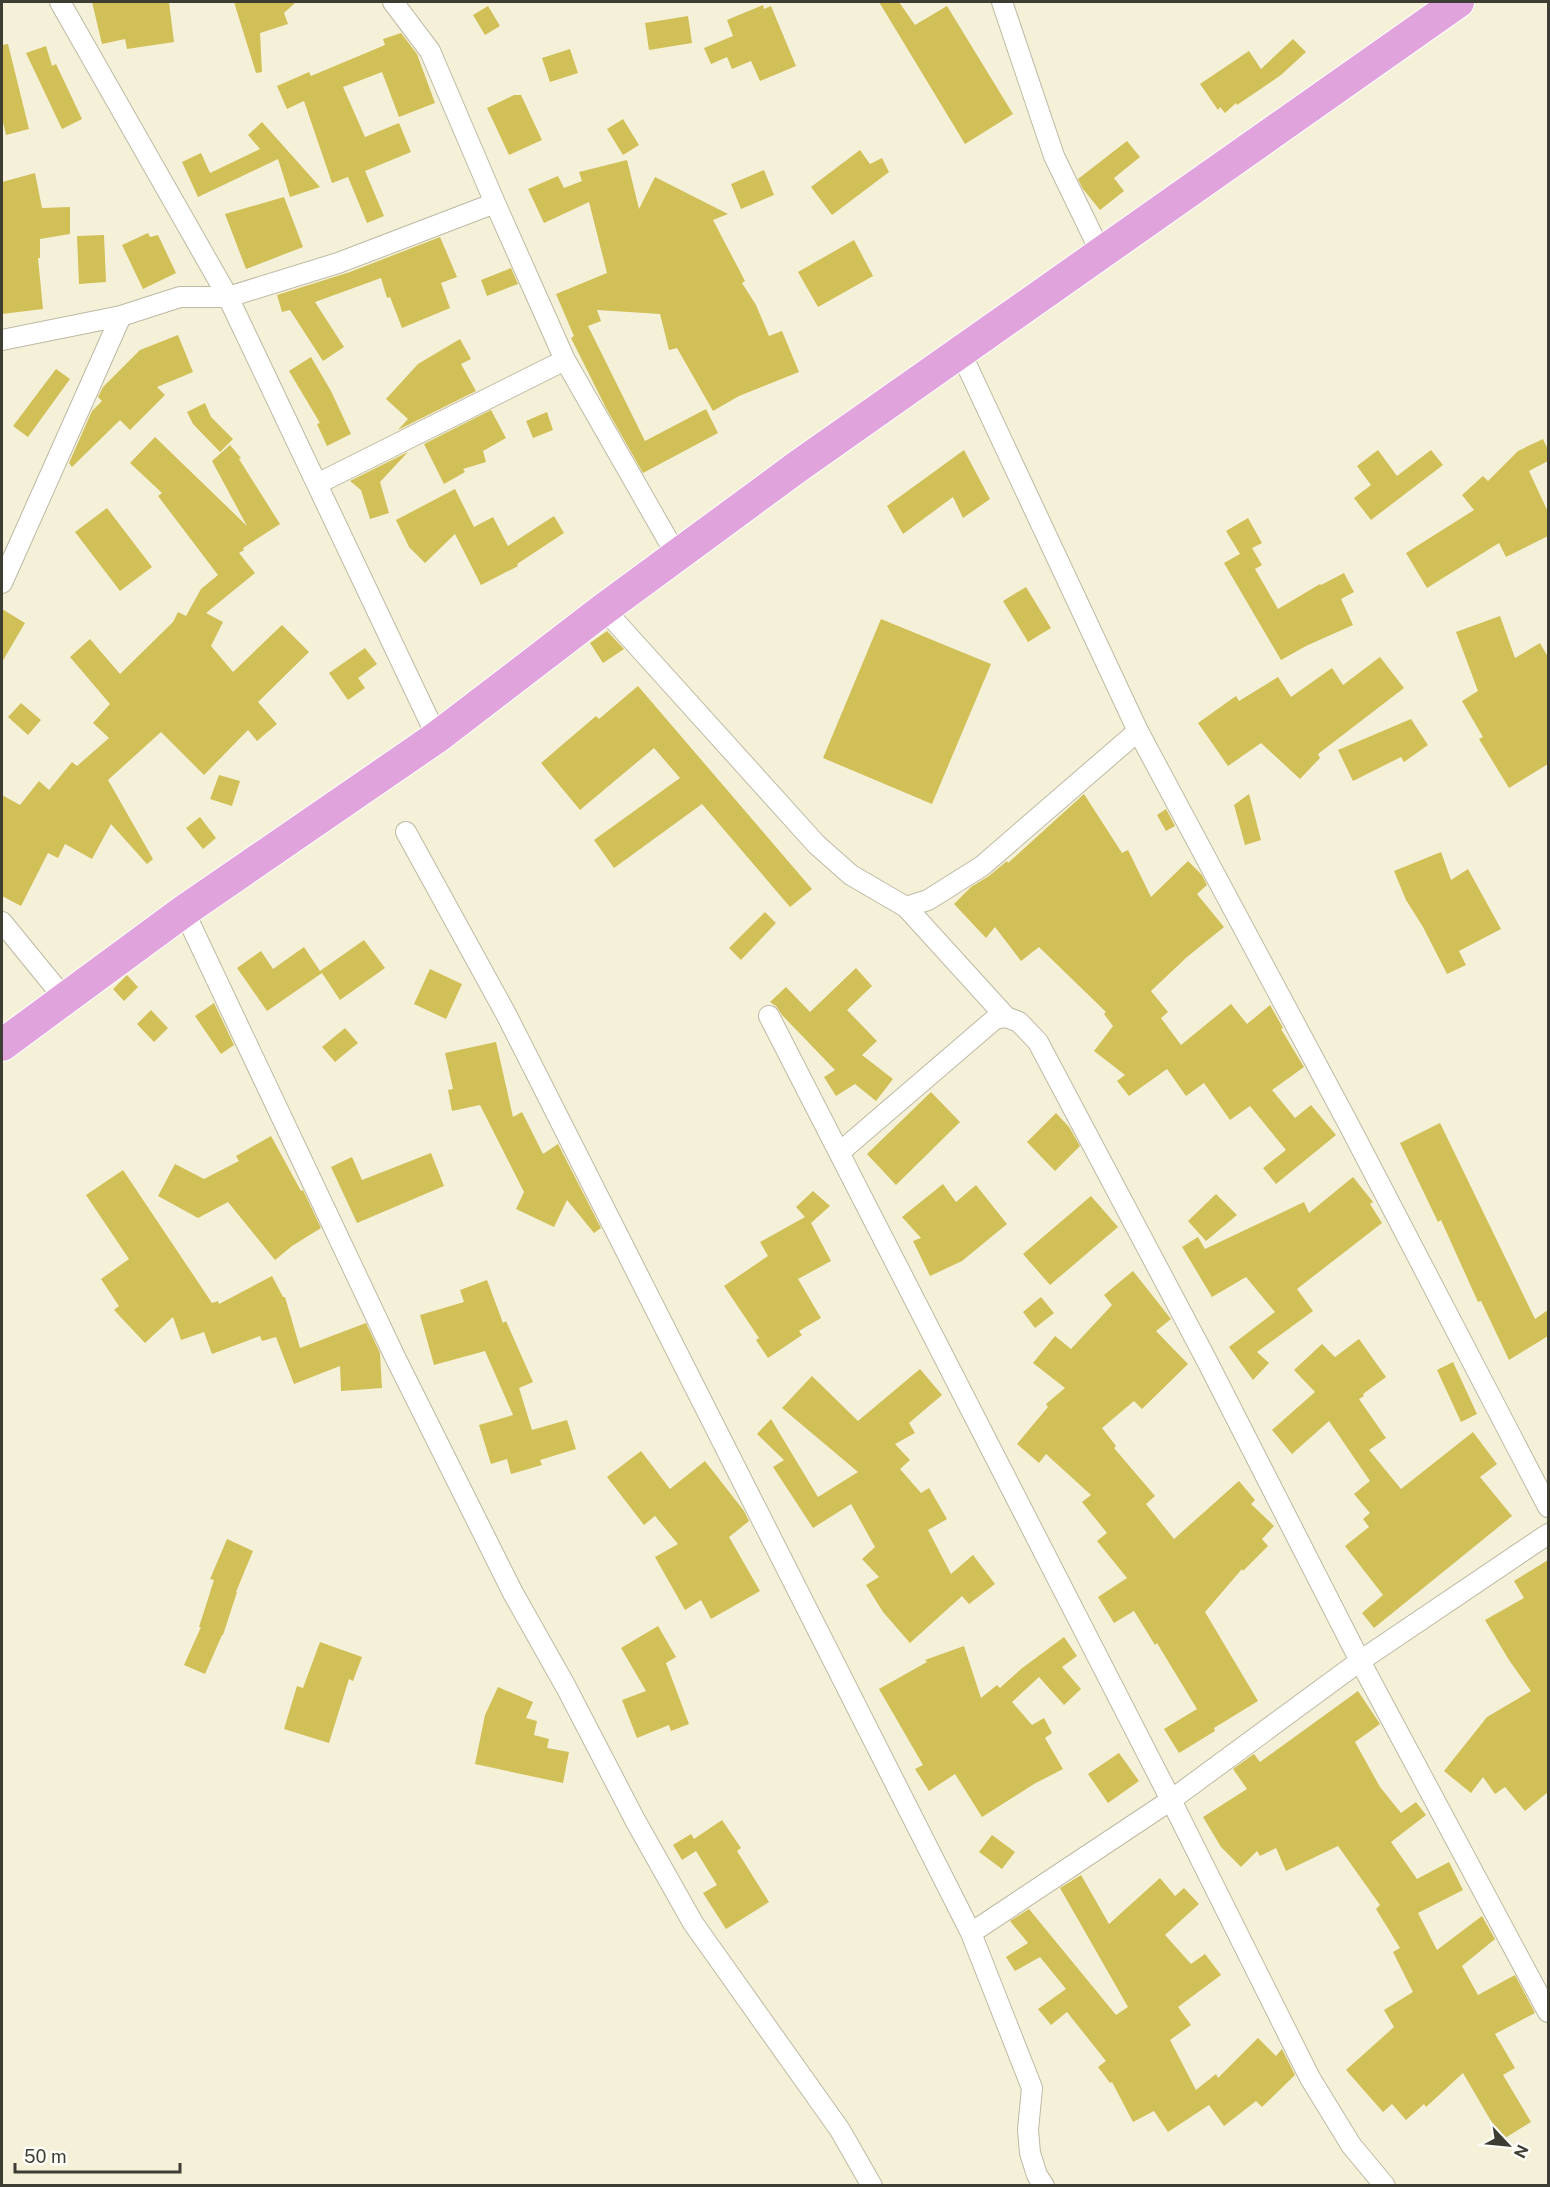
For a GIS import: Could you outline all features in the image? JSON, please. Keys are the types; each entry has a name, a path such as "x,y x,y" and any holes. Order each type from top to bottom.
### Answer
{"main road":[{"path":"2,1045 184,911 437,738 604,609 797,467 1458,2"}],"street":[{"path":"60,2 228,297 437,738"},
{"path":"393,2 430,51 565,360 677,556"},
{"path":"1002,2 1054,156 1101,254"},
{"path":"2,340 121,316 180,297 228,297 338,263 495,203"},
{"path":"2,583 121,316"},
{"path":"960,351 1138,731 1349,1125 1548,1507"},
{"path":"317,484 565,360"},
{"path":"604,609 817,844 851,875 906,907 1006,1017 1018,1022 1038,1042 1206,1359 1360,1661 1548,2012"},
{"path":"906,907 928,900 982,866 1138,731"},
{"path":"406,832 527,1056 971,1933 1032,2088 1028,2130 1030,2152 1044,2186"},
{"path":"184,911 395,1357 513,1593 566,1687 635,1820 693,1923 840,2130 872,2186"},
{"path":"2,922 64,998"},
{"path":"769,1016 1171,1800 1310,2078 1351,2145 1385,2186"},
{"path":"840,1152 995,1019 1006,1017"},
{"path":"971,1933 1171,1800 1360,1661 1548,1534"}],"building":[{"path":"92,2 169,2 174,42 127,49 125,39 102,44"},
{"path":"234,2 296,2 284,13 288,24 260,33 262,72 256,73"},
{"path":"879,2 899,2 915,25 947,6 1013,114 965,144"},
{"path":"763,5 764,9 771,6 796,66 760,81 751,61 732,69 727,57 711,64 704,48 733,36 727,20"},
{"path":"488,6 500,26 485,35 473,15"},
{"path":"688,16 692,43 649,50 645,23"},
{"path":"401,33 417,54 435,103 399,117 382,72 343,87 365,137 399,123 411,152 365,171 384,216 367,223 348,177 332,183 304,101 287,109 277,86 309,72 311,76 385,45 383,39"},
{"path":"1293,39 1306,52 1281,75 1237,105 1236,103 1225,113 1220,107 1218,110 1200,84 1249,51 1261,69"},
{"path":"8,44 29,129 6,135 2,118 2,45"},
{"path":"46,46 52,66 56,64 82,119 62,129 26,53"},
{"path":"570,49 578,73 550,82 542,58"},
{"path":"514,95 521,95 542,140 509,155 487,108"},
{"path":"623,119 639,145 623,155 607,129"},
{"path":"262,122 320,187 290,197 278,159 198,197 182,162 201,153 210,173 260,149 248,135"},
{"path":"1127,141 1140,157 1114,178 1124,191 1100,210 1078,179"},
{"path":"860,150 870,164 882,158 889,172 832,215 811,187"},
{"path":"627,160 639,209 655,177 728,214 713,220 745,281 742,283 756,305 769,336 782,331 799,372 739,396 713,411 677,348 669,350 660,314 597,310 601,321 588,326 645,441 706,409 718,433 643,473 606,408 571,338 574,336 556,294 607,273 589,202 544,223 528,189 558,176 564,188 582,181 579,172"},
{"path":"764,170 774,195 741,209 731,184"},
{"path":"35,173 42,208 70,207 70,234 40,239 40,258 38,258 43,309 2,314 2,182"},
{"path":"284,197 303,247 246,269 225,214"},
{"path":"148,233 150,237 158,235 176,273 143,289 122,245"},
{"path":"104,235 106,282 79,284 77,236"},
{"path":"440,237 457,277 441,283 450,308 402,328 390,297 387,298 381,278 315,302 344,347 323,361 290,310 282,312 277,295 350,272"},
{"path":"854,240 873,276 818,307 798,272"},
{"path":"511,268 518,284 487,296 481,280"},
{"path":"178,335 193,372 157,387 165,395 130,430 120,420 72,467 69,463 92,411 102,401 98,397 103,387 140,350"},
{"path":"460,339 471,359 461,364 476,391 398,430 408,419 386,399 418,364"},
{"path":"311,357 331,391 351,434 327,446 317,424 320,423 289,371"},
{"path":"56,369 70,379 28,437 13,426"},
{"path":"205,403 211,417 233,439 220,452 193,424 187,412"},
{"path":"491,410 506,438 483,451 486,462 463,469 465,472 444,484 424,444"},
{"path":"547,412 553,430 533,438 526,421"},
{"path":"155,437 247,526 212,461 230,445 241,458 239,459 280,524 239,553 255,573 206,613 223,622 211,646 233,672 282,625 309,652 258,702 277,724 257,741 248,730 204,775 161,732 108,780 153,859 147,864 111,824 92,859 65,844 58,858 48,853 21,906 2,896 2,795 20,805 39,781 49,790 72,762 77,766 109,738 93,723 110,704 70,657 90,639 120,674 173,622 178,612 186,616 201,589 218,575 158,496 162,493 130,463"},
{"path":"1543,439 1548,450 1548,461 1529,471 1548,512 1548,536 1506,557 1499,543 1427,588 1406,553 1474,510 1462,495 1483,476 1488,481 1518,451"},
{"path":"964,450 990,499 963,518 953,497 903,534 887,506"},
{"path":"1378,450 1397,476 1431,450 1443,465 1371,520 1354,498 1371,485 1357,466"},
{"path":"408,452 380,482 389,513 370,519 361,490 350,481"},
{"path":"455,489 474,527 493,517 508,546 554,516 564,533 517,564 518,566 481,585 455,534 425,563 409,547 396,520"},
{"path":"107,508 152,567 120,591 75,532"},
{"path":"1248,518 1262,543 1252,548 1262,565 1255,569 1278,609 1320,584 1344,573 1354,592 1341,599 1353,625 1281,660 1224,563 1240,554 1226,531"},
{"path":"1026,587 1051,628 1028,642 1003,601"},
{"path":"2,609 25,623 2,662"},
{"path":"1500,616 1515,658 1540,643 1548,657 1548,764 1509,788 1479,739 1483,737 1462,701 1478,691 1456,632"},
{"path":"881,619 991,664 932,804 823,758"},
{"path":"607,631 624,649 603,663 590,643"},
{"path":"365,648 377,664 358,678 365,688 348,700 329,673"},
{"path":"1380,657 1404,688 1318,754 1320,758 1300,779 1261,743 1228,766 1198,723 1236,696 1239,701 1278,677 1291,697 1332,668 1343,685"},
{"path":"638,686 812,889 790,907 702,804 614,868 594,840 680,778 654,748 580,810 541,763 596,716 599,719"},
{"path":"21,703 41,720 28,735 8,717"},
{"path":"1411,719 1428,745 1404,762 1401,757 1353,781 1338,750"},
{"path":"219,775 240,781 232,806 210,799"},
{"path":"1084,794 1122,853 1128,850 1151,897 1188,861 1202,875 1207,885 1197,894 1224,927 1187,957 1151,991 1168,1012 1161,1018 1181,1045 1231,1004 1247,1024 1270,1005 1283,1028 1281,1029 1304,1067 1272,1090 1295,1118 1311,1105 1336,1135 1276,1184 1263,1168 1286,1150 1250,1106 1230,1120 1204,1083 1186,1096 1167,1069 1129,1096 1117,1081 1125,1075 1094,1051 1113,1026 1104,1014 1106,1012 1039,947 1021,961 995,927 986,938 954,904 971,887 1007,861 1008,863"},
{"path":"1249,794 1261,840 1245,845 1234,805"},
{"path":"1166,809 1175,826 1166,831 1157,815"},
{"path":"200,817 216,838 203,849 186,828"},
{"path":"1441,852 1451,880 1468,869 1501,929 1459,951 1466,965 1447,974 1406,900 1394,871"},
{"path":"765,912 776,923 741,960 729,948"},
{"path":"364,940 385,968 340,1000 322,973 267,1011 237,968 261,951 273,969 304,947 320,971"},
{"path":"856,968 872,986 847,1010 877,1041 862,1055 893,1079 876,1101 855,1084 836,1096 824,1077 835,1070 770,1002 786,987 810,1012"},
{"path":"430,969 462,984 446,1019 414,1004"},
{"path":"127,975 138,987 124,1001 113,989"},
{"path":"214,1003 234,1045 221,1054 195,1016"},
{"path":"151,1010 168,1028 154,1042 137,1024"},
{"path":"345,1028 358,1043 335,1062 322,1047"},
{"path":"496,1042 513,1117 522,1112 543,1154 558,1144 601,1228 594,1233 567,1200 554,1227 516,1209 524,1192 480,1105 452,1111 448,1090 453,1089 445,1053"},
{"path":"931,1092 960,1122 896,1185 867,1154"},
{"path":"1056,1113 1069,1127 1080,1146 1055,1171 1027,1142"},
{"path":"1440,1123 1535,1319 1548,1310 1548,1336 1509,1360 1481,1301 1478,1302 1441,1220 1438,1222 1400,1143"},
{"path":"271,1136 301,1191 303,1190 321,1228 275,1260 228,1202 198,1218 158,1196 175,1164 204,1179 239,1161 236,1156"},
{"path":"431,1153 444,1186 357,1223 331,1167 352,1157 362,1180"},
{"path":"123,1170 212,1303 218,1301 219,1304 272,1276 285,1297 300,1348 366,1323 380,1353 382,1388 341,1391 340,1366 294,1384 276,1337 262,1341 260,1336 212,1354 204,1332 181,1340 173,1317 145,1343 114,1310 119,1306 101,1279 129,1259 86,1195"},
{"path":"1353,1177 1373,1202 1370,1204 1382,1223 1297,1289 1313,1311 1257,1352 1269,1363 1253,1380 1229,1347 1275,1312 1246,1277 1212,1297 1182,1247 1198,1237 1205,1249 1304,1202 1309,1213"},
{"path":"943,1184 956,1202 976,1185 1007,1224 962,1261 930,1276 913,1241 921,1238 902,1217"},
{"path":"813,1191 830,1206 811,1223 831,1261 798,1279 821,1318 799,1331 802,1335 768,1358 756,1340 759,1338 724,1286 768,1256 760,1242 805,1217 796,1207"},
{"path":"1216,1194 1237,1215 1206,1241 1188,1221"},
{"path":"1091,1196 1118,1227 1050,1285 1023,1254"},
{"path":"1133,1271 1171,1319 1156,1331 1188,1364 1142,1409 1134,1401 1102,1428 1116,1446 1114,1448 1155,1496 1146,1504 1174,1539 1239,1481 1255,1500 1251,1504 1274,1526 1262,1539 1268,1546 1243,1571 1242,1569 1205,1612 1258,1701 1179,1753 1164,1729 1197,1709 1157,1643 1155,1645 1134,1611 1114,1623 1098,1597 1127,1578 1097,1541 1107,1533 1082,1502 1091,1495 1046,1454 1039,1463 1017,1444 1048,1407 1046,1404 1065,1388 1033,1363 1055,1336 1071,1349 1112,1305 1104,1295"},
{"path":"487,1280 503,1323 506,1321 533,1382 519,1388 532,1430 567,1420 576,1449 540,1460 542,1465 511,1474 507,1459 491,1464 479,1425 513,1415 485,1351 434,1365 420,1315 464,1302 460,1290"},
{"path":"1041,1297 1054,1313 1035,1328 1023,1312"},
{"path":"1359,1339 1386,1377 1359,1399 1386,1438 1369,1450 1401,1489 1473,1432 1497,1464 1480,1477 1512,1516 1374,1628 1362,1613 1383,1595 1345,1546 1369,1527 1363,1519 1370,1513 1354,1494 1370,1481 1329,1421 1292,1454 1272,1430 1315,1392 1294,1370 1322,1344 1335,1357"},
{"path":"1453,1362 1477,1414 1461,1422 1437,1370"},
{"path":"920,1369 942,1395 909,1423 915,1433 895,1444 910,1460 900,1469 921,1493 929,1488 947,1519 928,1530 951,1574 973,1555 995,1584 969,1604 962,1596 910,1643 883,1612 866,1585 879,1577 862,1559 875,1547 851,1504 813,1528 773,1467 784,1460 757,1434 771,1419 818,1497 858,1472 782,1408 812,1376 858,1421"},
{"path":"641,1451 670,1489 705,1461 744,1511 749,1521 729,1537 760,1591 711,1619 701,1600 685,1610 655,1557 678,1544 655,1516 644,1525 607,1477"},
{"path":"227,1539 253,1551 236,1592 223,1635 205,1674 184,1665 201,1627 199,1627 214,1580 210,1579"},
{"path":"1548,1560 1548,1792 1525,1811 1505,1787 1495,1794 1483,1777 1471,1793 1444,1771 1487,1717 1531,1691 1485,1620 1524,1598 1514,1581"},
{"path":"658,1626 676,1657 666,1663 689,1724 671,1731 669,1725 637,1738 622,1700 646,1691 621,1648"},
{"path":"1064,1637 1077,1656 1062,1667 1081,1689 1064,1705 1039,1677 1012,1702 1032,1725 1044,1718 1052,1733 1045,1738 1063,1769 1034,1784 982,1817 955,1774 929,1791 915,1769 923,1765 879,1689 927,1662 925,1660 964,1646 981,1698 997,1685 1000,1688"},
{"path":"320,1642 362,1657 353,1681 349,1679 329,1743 284,1729 297,1686 303,1688"},
{"path":"498,1687 533,1702 526,1718 537,1721 534,1735 549,1739 547,1748 569,1752 563,1783 475,1764 485,1715"},
{"path":"1358,1691 1380,1724 1355,1742 1380,1787 1401,1813 1416,1802 1426,1815 1391,1842 1417,1879 1449,1862 1463,1890 1418,1913 1437,1950 1482,1916 1495,1939 1462,1966 1478,1995 1515,1975 1535,2013 1495,2034 1515,2068 1503,2075 1531,2122 1502,2140 1463,2073 1426,2107 1424,2104 1406,2120 1392,2104 1383,2112 1346,2070 1394,2027 1384,2010 1413,1992 1393,1952 1400,1948 1376,1909 1380,1905 1338,1846 1286,1871 1276,1848 1260,1856 1257,1851 1241,1867 1221,1847 1203,1817 1247,1789 1233,1769 1254,1754 1260,1762"},
{"path":"1119,1753 1139,1781 1108,1803 1088,1774"},
{"path":"722,1820 741,1848 737,1851 769,1902 726,1929 703,1893 717,1885 696,1851 682,1860 673,1845 691,1834 694,1839"},
{"path":"992,1835 1015,1852 1002,1869 979,1852"},
{"path":"1081,1875 1109,1924 1160,1878 1175,1896 1184,1888 1199,1904 1165,1935 1191,1964 1205,1954 1221,1975 1178,2007 1191,2025 1170,2040 1196,2090 1216,2074 1218,2078 1258,2038 1276,2056 1282,2049 1295,2075 1262,2107 1256,2101 1224,2126 1209,2105 1168,2132 1154,2111 1133,2122 1112,2082 1110,2083 1098,2067 1106,2061 1067,2012 1051,2025 1038,2009 1066,1989 1040,1957 1015,1971 1006,1957 1028,1943 1010,1921 1029,1909 1116,2015 1128,2007 1060,1888"}]}
